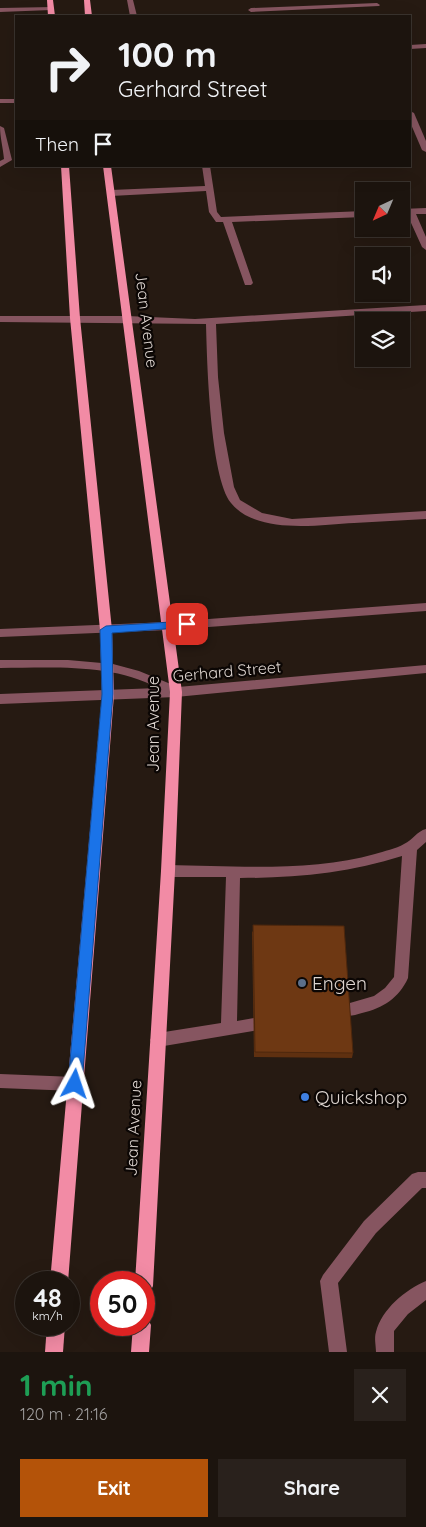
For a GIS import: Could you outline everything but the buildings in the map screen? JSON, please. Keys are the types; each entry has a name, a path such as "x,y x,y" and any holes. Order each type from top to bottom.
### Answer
{"main road":[{"path":"87,0 89,15"},
{"path":"60,1271 108,694 106,630 75,318 65,167"},
{"name":"Jean Avenue","path":"107,167 176,692 168,871 145,1271"},
{"path":"54,1352 55,1336"},
{"path":"140,1352 141,1336"}],"street":[{"path":"130,0 134,15"},
{"path":"250,10 379,3"},
{"path":"371,15 379,3"},
{"path":"0,10 51,4"},
{"path":"411,47 426,46"},
{"path":"0,101 15,101"},
{"path":"411,116 425,145"},
{"path":"0,128 8,160 0,165"},
{"path":"411,143 425,145"},
{"path":"206,167 214,216 219,220 355,214"},
{"path":"111,193 210,188"},
{"path":"410,212 426,211"},
{"path":"410,219 426,247"},
{"path":"227,220 248,283"},
{"path":"0,319 75,318 211,322 426,308"},
{"path":"211,322 214,402 220,448 230,493 242,507 261,516 281,522 300,523 426,515"},
{"path":"0,633 106,630 426,607"},
{"path":"0,664 78,664 107,667 158,680 176,692"},
{"name":"Gerhard Street","path":"0,699 176,692 426,669"},
{"path":"168,871 329,868 373,860 410,848 426,834"},
{"path":"348,1010 379,1002 392,992 401,978 410,848"},
{"path":"229,1028 233,871"},
{"path":"158,1040 254,1025"},
{"path":"0,1082 75,1084"},
{"path":"338,1352 329,1281 370,1227 418,1180 426,1180"},
{"path":"385,1352 385,1333 393,1317 411,1300 426,1290"}],"place":[{"name":"Engen","path":"302,983"},
{"name":"Quickshop","path":"305,1097"}],"route":[{"path":"75,1084 108,694 106,630 187,624"}]}
